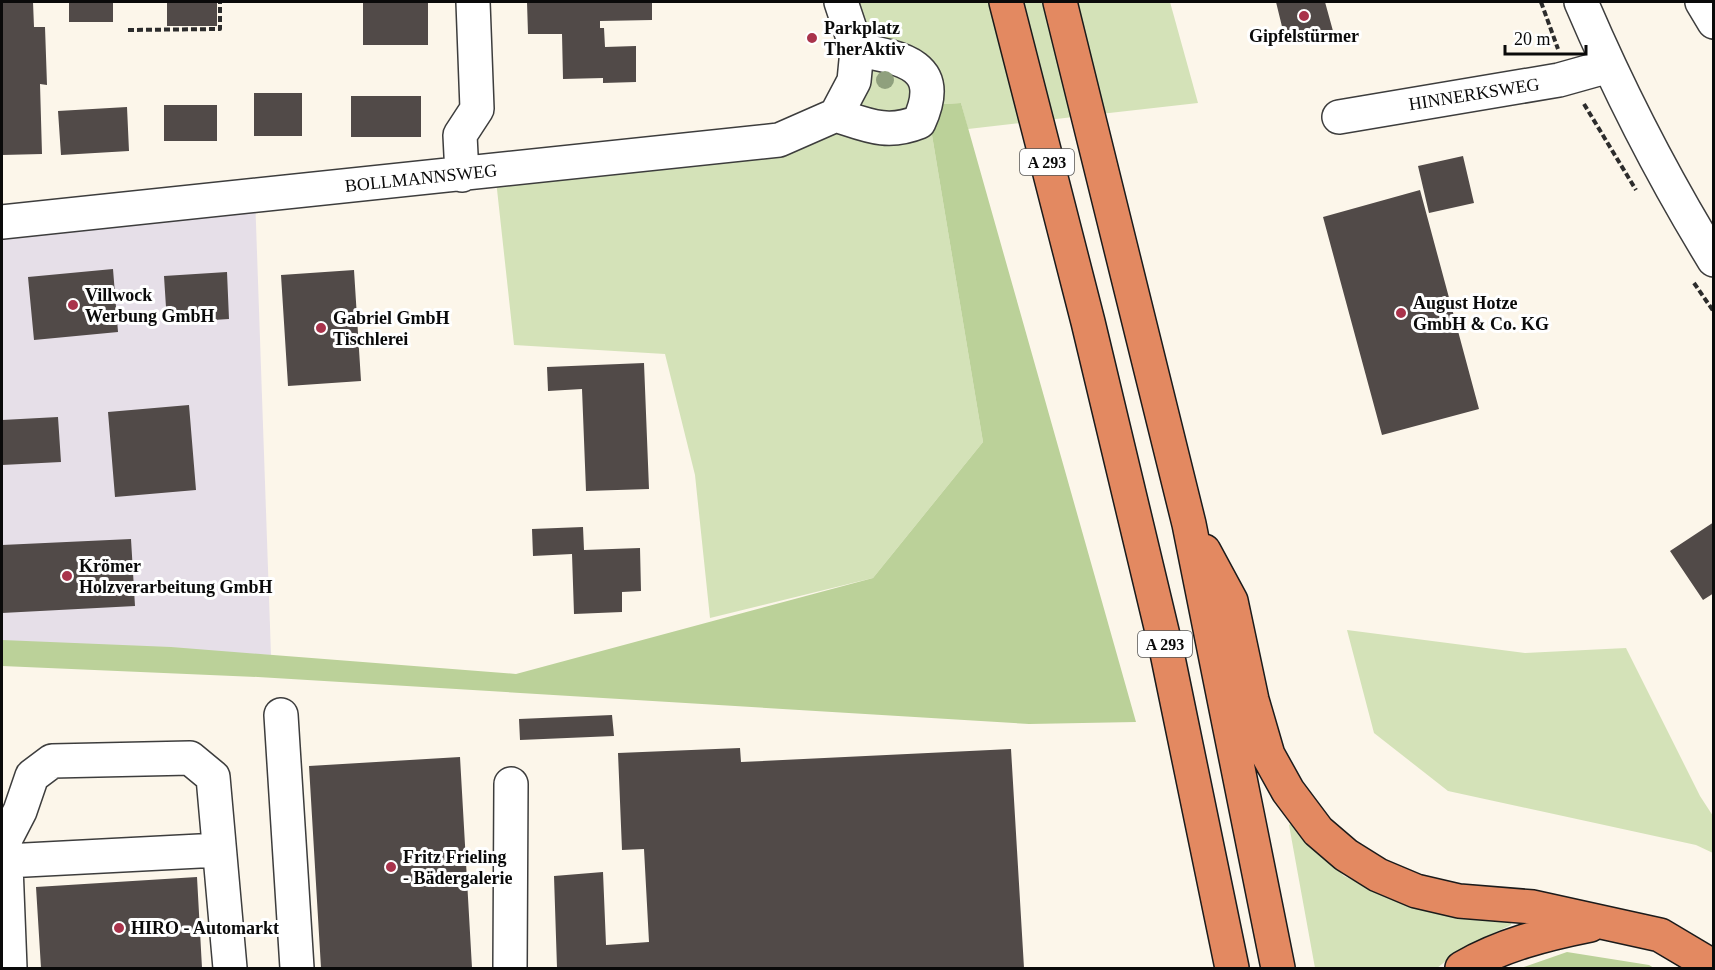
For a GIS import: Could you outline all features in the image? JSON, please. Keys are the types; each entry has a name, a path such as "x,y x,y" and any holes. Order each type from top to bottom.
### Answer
{"highway":[{"name":"A 293","path":"1006,2 1088,322 1163,636 1232,969"},
{"name":"A 293","path":"1060,2 1188,524 1278,969"},
{"path":"1188,524 1231,601 1252,700 1268,755 1288,791 1318,831 1346,855 1378,875 1416,891 1459,901 1533,907 1660,935 1713,967"},
{"path":"1462,969 1489,953 1533,938 1601,923"}],"street":[{"path":"462,175 460,135 477,109 473,2"},
{"path":"841,2 857,50 854,81 836,115 878,128 901,129 919,122 927,105 927,82 915,65 890,56 857,50"},
{"path":"1581,2 1609,66 1682,208 1713,260"},
{"path":"1702,2 1713,22"},
{"name":"HINNERKSWEG","path":"1339,117 1568,78 1609,66"},
{"name":"BOLLMANNSWEG","path":"2,222 779,140 836,115"},
{"path":"281,715 297,969"},
{"path":"10,969 5,840 20,811 32,776 52,761 190,758 213,777 230,969"},
{"path":"510,969 511,784"},
{"path":"6,861 219,850"}],"path":[{"path":"128,30 219,29 219,2"},
{"path":"1541,2 1568,78"}],"shaded area":[{"path":"255,195 271,655 2,642 2,222"}],"green space":[{"path":"847,2 1170,2 1198,103 968,129 961,103 927,105 983,442 873,578 710,618 695,475 665,354 514,345 495,171 836,115"},
{"path":"961,103 1136,722 1029,724 258,677 2,666 2,640 171,647 516,674 873,578 983,442 927,105"},
{"path":"1347,630 1525,653 1626,648 1700,796 1713,816 1713,853 1696,845 1448,791 1374,733"},
{"path":"1293,822 1314,847 1344,876 1397,901 1467,919 1512,919 1511,925 1464,947 1437,968 1315,968 1289,825"},
{"path":"1567,952 1649,965 1654,968 1521,968"}],"building":[{"path":"2,2 33,2 34,27 45,27 47,85 40,84 42,154 2,155"},
{"path":"69,2 113,2 113,22 69,22"},
{"path":"167,2 217,2 217,26 167,26"},
{"path":"363,2 428,2 428,45 363,45"},
{"path":"527,2 652,2 652,20 600,21 600,28 604,28 605,47 636,46 636,82 603,83 603,78 563,79 562,34 528,34"},
{"name":"Gipfelstürmer","path":"1276,2 1325,2 1333,31 1286,43"},
{"path":"254,93 302,93 302,136 254,136"},
{"path":"351,96 421,96 421,137 351,137"},
{"path":"164,105 217,105 217,141 164,141"},
{"path":"127,107 129,151 61,155 58,111"},
{"path":"1463,156 1474,203 1429,213 1418,166"},
{"name":"August Hotze GmbH & Co. KG","path":"1420,190 1479,409 1382,435 1323,217"},
{"name":"Villwock Werbung GmbH","path":"113,269 118,332 34,340 28,277"},
{"name":"Gabriel GmbH Tischlerei","path":"354,270 361,381 288,386 281,275"},
{"path":"227,272 229,319 167,323 164,276"},
{"path":"644,363 649,489 586,491 582,389 548,391 547,367"},
{"path":"189,405 196,490 115,497 108,412"},
{"path":"58,417 61,462 2,465 2,420"},
{"path":"1714,522 1714,593 1703,600 1670,551"},
{"path":"583,527 584,550 640,548 641,591 622,592 622,612 574,614 572,554 533,556 532,529"},
{"name":"Krömer Holzverarbeitung GmbH","path":"131,539 135,606 2,613 2,545"},
{"path":"612,715 614,736 520,740 519,719"},
{"path":"740,748 741,762 1011,749 1024,968 557,968 554,876 603,872 606,945 649,942 644,849 622,850 618,753"},
{"name":"Fritz Frieling - Bädergalerie","path":"460,757 472,968 321,968 309,766"},
{"name":"HIRO - Automarkt","path":"197,877 202,968 41,968 36,887"}],"place":[{"name":"Gipfelstürmer","path":"1304,16"},
{"name":"Parkplatz TherAktiv","path":"812,38"},
{"name":"Villwock Werbung GmbH","path":"73,305"},
{"name":"August Hotze GmbH & Co. KG","path":"1401,313"},
{"name":"Gabriel GmbH Tischlerei","path":"321,328"},
{"name":"Krömer Holzverarbeitung GmbH","path":"67,576"},
{"name":"Fritz Frieling - Bädergalerie","path":"391,867"},
{"name":"HIRO - Automarkt","path":"119,928"}]}
